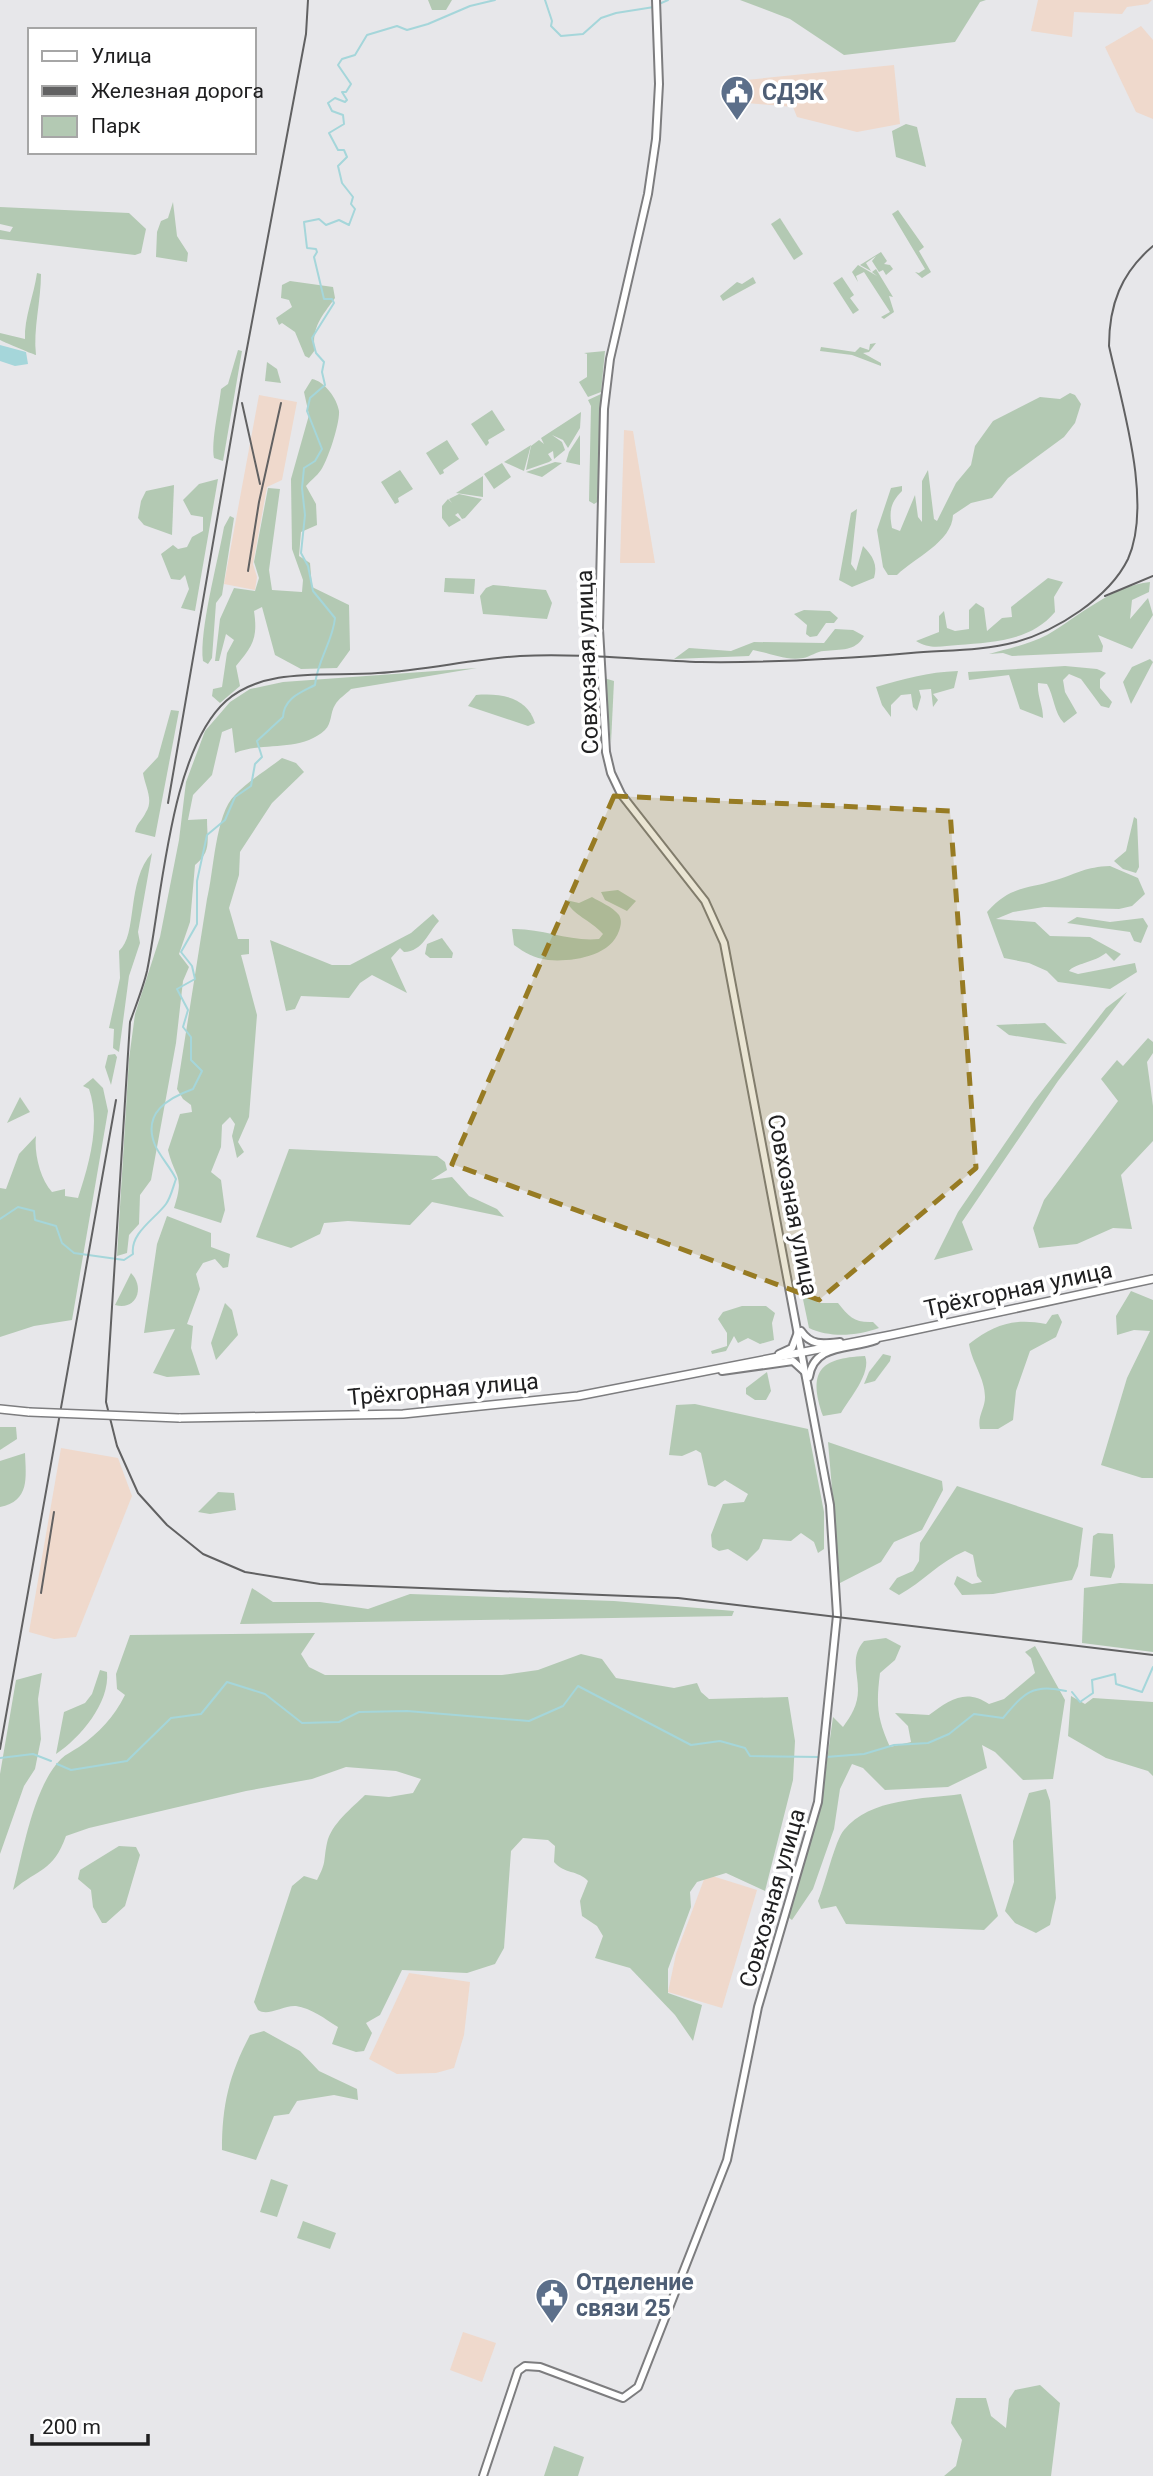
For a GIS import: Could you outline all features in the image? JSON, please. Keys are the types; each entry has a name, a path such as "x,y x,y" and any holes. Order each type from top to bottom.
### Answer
{"highway":[{"name":"Трёхгорная улица","path":"0,1409 179,1418 326,1418 463,1409 578,1395 710,1372 1153,1279"}],"main road":[{"name":"Совхозная улица","path":"483,2476 505,2403 518,2371 525,2366 540,2367 623,2398 638,2387 727,2160 758,2007 818,1802 837,1615 830,1505 724,943 705,901 621,794 611,774 606,752 599,629 604,409 610,359 648,194 656,139 659,84 656,0"},
{"path":"798,1327 807,1339 821,1345 887,1336"},
{"path":"710,1372 786,1352 795,1343 798,1327"},
{"path":"808,1382 811,1367 824,1352 887,1336"},
{"path":"710,1372 793,1361 799,1363 808,1382"}],"highlighted area":[{"path":"614,796 950,811 976,1168 819,1300 452,1164"}],"shaded area":[{"path":"1038,0 1152,0 1148,4 1127,7 1122,14 1074,12 1072,37 1031,31"},
{"path":"1141,26 1153,40 1153,119 1136,112 1105,47"},
{"path":"894,65 900,124 857,132 797,117 793,107 735,102 736,81"},
{"path":"259,395 297,402 282,480 267,487 253,564 257,577 255,590 224,584"},
{"path":"624,430 633,431 655,563 620,563"},
{"path":"61,1448 118,1458 132,1496 76,1637 54,1639 29,1632"},
{"path":"706,1874 757,1890 722,2008 668,1992 676,1954"},
{"path":"409,1973 470,1982 464,2035 454,2068 436,2073 397,2074 369,2059"},
{"path":"463,2332 496,2343 482,2382 450,2370"}],"green space":[{"path":"428,0 452,0 446,10 432,10"},
{"path":"740,0 986,0 980,2 955,42 844,55 790,19"},
{"path":"906,124 917,127 926,167 896,157 892,131"},
{"path":"173,202 177,236 188,253 187,262 156,257 157,232 161,221 168,218"},
{"path":"0,207 129,213 146,229 141,253 135,255 0,239 0,230 10,232 13,227 0,224"},
{"path":"898,210 924,247 919,251 931,272 922,278 915,272 919,273 925,269 892,214"},
{"path":"780,218 803,254 794,260 771,224"},
{"path":"881,252 887,261 884,264 893,269 886,275 883,270 879,272 872,261 876,256 866,263 871,271 860,265"},
{"path":"858,265 877,276 872,272 876,269 893,297 889,296 894,312 884,319 881,317 890,312 864,272 856,276 858,282 852,272"},
{"path":"37,273 41,274 36,355 0,340 0,333 25,339"},
{"path":"753,277 756,283 723,301 720,296 737,282 742,284"},
{"path":"842,277 854,295 850,298 859,310 853,314 833,283"},
{"path":"290,281 333,287 335,298 319,322 314,342 315,350 309,358 305,356 295,332 282,323 279,325 276,318 292,307 289,300 281,298 282,285"},
{"path":"876,343 869,352 863,353 881,363 881,366 852,355 820,351 821,347 855,352 860,347 869,350 870,344"},
{"path":"238,350 242,351 223,461 214,458 216,424 221,389 228,384"},
{"path":"605,351 601,392 588,397 579,382 587,377 587,354 584,353"},
{"path":"267,362 277,369 281,383 265,381"},
{"path":"312,379 321,383 333,396 339,417 324,465 306,486 316,504 317,525 301,532 299,556 310,563 312,587 349,605 350,650 337,668 301,669 275,655 262,607 254,611 255,635 247,653 236,666 240,686 220,703 212,696 213,689 222,687 227,653 234,640 226,634 219,661 215,661 220,619 234,588 255,591 259,578 254,562 268,488 280,489 269,570 272,590 302,592 303,580 292,549 291,479 309,415 304,392"},
{"path":"1070,393 1075,395 1081,404 1075,423 1064,437 1008,478 992,498 971,503 953,515 946,533 931,549 897,575 888,575 883,567 877,530 891,488 902,486 902,491 891,508 892,528 900,531 915,495 918,517 922,522 922,481 928,470 934,519 937,521 956,483 971,465 975,446 993,421 1040,397 1060,399"},
{"path":"601,394 599,501 594,504 589,501 591,406 588,400"},
{"path":"492,410 505,430 488,440 486,446 471,424"},
{"path":"581,412 580,428 568,448 563,440 552,435 562,442 565,450 554,459 553,451 548,454 552,460 526,470 531,446 539,440 544,444 541,438"},
{"path":"580,435 580,465 566,462 569,452"},
{"path":"447,440 459,459 440,475 426,453"},
{"path":"531,445 524,471 504,462"},
{"path":"555,462 562,463 542,477 526,472"},
{"path":"502,463 511,477 494,489 484,474"},
{"path":"400,470 413,489 398,498 399,502 395,504 381,482"},
{"path":"483,476 483,497 456,493"},
{"path":"218,479 195,611 181,608 189,589 185,575 180,580 171,579 161,554 173,545 178,549 187,547 192,537 203,531 203,517 191,515 183,500 199,484"},
{"path":"174,485 172,535 144,525 138,518 146,491"},
{"path":"459,494 482,499 465,518 462,519 458,513 455,515 461,520 449,527 442,518 442,506 448,499 452,503 449,499"},
{"path":"857,509 851,564 856,571 863,546 872,557 875,569 874,578 852,587 839,580 851,513"},
{"path":"230,516 234,518 222,595 216,603 212,658 208,664 203,661 206,614 224,527"},
{"path":"445,578 475,579 474,594 444,592"},
{"path":"1048,578 1063,582 1054,597 1055,612 1035,629 1011,638 985,643 936,647 916,641 939,632 939,616 944,611 947,628 955,631 969,629 969,610 976,603 984,608 987,631 1002,618 1012,617 1011,607"},
{"path":"1150,582 1149,592 1132,600 1130,619 1148,598 1153,615 1132,649 1098,635 1103,646 1102,652 1012,656 1003,653 989,654 1047,635 1109,595 1136,584"},
{"path":"493,585 546,590 552,603 547,619 483,614 480,596 486,588"},
{"path":"804,610 830,611 838,618 834,623 826,623 817,636 810,637 806,634 807,625 794,614"},
{"path":"835,629 853,630 864,636 852,647 821,651 797,659 753,650 749,656 674,659 689,648 731,651 754,642 824,643"},
{"path":"1150,659 1153,662 1131,704 1123,682 1132,667"},
{"path":"1065,666 1097,669 1106,673 1100,679 1100,688 1112,702 1109,708 1101,706 1081,679 1069,674 1063,680 1065,692 1077,713 1064,723 1047,684 1038,683 1043,718 1020,709 1009,675 969,680 968,672"},
{"path":"477,668 351,689 336,703 325,730 304,742 235,753 232,728 222,732 212,775 193,795 188,820 207,819 207,845 204,855 195,865 190,922 179,954 189,967 183,981 176,1043 151,1180 140,1195 139,1224 129,1235 127,1253 117,1256 129,1059 135,1014 160,937 179,840 186,782 205,731 230,702 250,689 283,682"},
{"path":"958,671 954,688 933,694 938,700 933,707 931,689 919,690 921,697 917,711 913,707 911,694 901,695 891,705 891,717 882,705 876,687 926,674"},
{"path":"604,678 614,681 611,743"},
{"path":"476,695 512,698 526,707 535,723 528,726 468,706"},
{"path":"171,710 179,711 155,837 135,832 149,803 143,773 158,757"},
{"path":"282,758 296,763 304,772 272,803 240,852 239,875 229,908 238,939 249,939 249,954 241,955 257,1015 249,1117 238,1142 244,1152 237,1158 232,1136 235,1124 230,1117 222,1125 221,1147 211,1172 221,1180 225,1210 221,1223 174,1208 179,1182 168,1150 180,1114 192,1112 191,1105 177,1089 216,844 223,815 240,790"},
{"path":"1134,817 1137,819 1139,867 1136,873 1123,869 1114,861 1126,851"},
{"path":"152,853 138,932 140,943 129,976 119,1052 113,1048 114,1029 109,1028 120,978 119,951 129,933 139,878"},
{"path":"1110,866 1138,878 1145,894 1132,906 1119,909 1044,907 1013,912 996,919 1035,922 1050,936 1090,937 1121,954 1114,961 1106,953 1069,971 1078,974 1135,963 1137,972 1110,989 1058,982 1047,971 1029,963 1004,958 987,912 996,903 1019,890 1088,869"},
{"path":"618,890 636,901 627,911 605,900 601,892"},
{"path":"592,897 619,915 621,923 614,940 599,952 578,959 548,960 526,953 514,945 512,929 577,939 599,939 603,934 573,910 566,900 579,903"},
{"path":"433,914 439,921 420,945 404,952 400,948 391,958 407,993 372,975 360,983 349,998 301,996 295,1009 286,1011 270,940 332,965 350,965 411,933"},
{"path":"1077,917 1110,922 1143,918 1148,926 1141,943 1134,941 1130,932 1067,923"},
{"path":"442,938 453,953 452,958 430,958 425,954 427,944"},
{"path":"1127,992 1058,1081 962,1222 973,1250 934,1260 958,1212 1034,1101 1106,1008"},
{"path":"1045,1023 1067,1044 1009,1035 996,1025"},
{"path":"1148,1038 1153,1042 1153,1053 1147,1062 1153,1106 1153,1141 1121,1175 1132,1229 1113,1228 1077,1244 1039,1248 1033,1228 1044,1200 1118,1101 1101,1079 1117,1060 1123,1066"},
{"path":"115,1054 117,1057 111,1085 105,1067 108,1055"},
{"path":"93,1078 103,1088 108,1111 72,1320 34,1326 0,1337 0,1188 6,1189 19,1154 36,1136 39,1166 48,1187 52,1192 65,1189 65,1196 78,1198 94,1130 89,1089 83,1086"},
{"path":"20,1097 30,1112 7,1123"},
{"path":"289,1149 437,1156 445,1162 447,1170 431,1180 452,1177 469,1196 497,1209 504,1217 432,1202 410,1225 348,1221 324,1223 320,1234 291,1248 256,1237"},
{"path":"167,1216 211,1233 211,1247 230,1254 228,1267 223,1268 215,1259 203,1263 196,1274 200,1289 187,1324 193,1326 191,1348 200,1375 167,1377 153,1373 175,1329 144,1333 157,1244"},
{"path":"795,1261 801,1265 818,1303 838,1303 853,1318 873,1322 879,1328 844,1335 809,1328"},
{"path":"131,1273 138,1285 136,1296 129,1304 115,1305"},
{"path":"1131,1291 1153,1300 1153,1478 1142,1478 1101,1465 1127,1378 1150,1331 1134,1330 1117,1335 1116,1316"},
{"path":"225,1303 232,1310 238,1335 216,1360 211,1343"},
{"path":"742,1306 766,1306 775,1313 772,1323 774,1340 760,1344 748,1338 738,1343 734,1336 726,1351 712,1354 711,1351 727,1346 727,1333 718,1319 723,1312"},
{"path":"1058,1314 1062,1322 1056,1337 1030,1351 1016,1391 1013,1420 998,1429 980,1429 985,1401 984,1390 969,1344 996,1327 1014,1322 1046,1324 1052,1315"},
{"path":"883,1354 891,1356 890,1361 875,1381 864,1384 869,1372"},
{"path":"865,1356 863,1378 841,1413 823,1416 817,1388 821,1370 837,1360"},
{"path":"767,1372 771,1391 766,1400 755,1400 746,1394 746,1388"},
{"path":"695,1404 808,1429 824,1512 824,1549 818,1553 814,1542 801,1533 791,1541 763,1539 759,1549 747,1561 728,1549 719,1551 712,1547 711,1535 723,1504 744,1502 748,1494 725,1480 715,1487 708,1485 701,1453 696,1450 682,1456 669,1455 676,1405"},
{"path":"0,1427 16,1427 17,1439 0,1450"},
{"path":"828,1442 942,1481 943,1490 922,1530 894,1542 881,1562 840,1583"},
{"path":"25,1453 25,1479 21,1494 17,1500 0,1507 0,1461"},
{"path":"957,1486 1083,1528 1078,1566 1072,1580 993,1594 962,1595 954,1584 957,1576 972,1584 982,1582 977,1576 973,1555 965,1551 899,1595 889,1589 897,1578 913,1571 919,1561 920,1543"},
{"path":"218,1492 234,1493 236,1510 210,1514 198,1512"},
{"path":"1098,1533 1113,1534 1115,1567 1111,1578 1090,1576 1093,1536"},
{"path":"1120,1583 1153,1584 1153,1652 1082,1643 1084,1588"},
{"path":"252,1588 273,1602 320,1602 368,1609 410,1594 614,1601 734,1611 732,1616 240,1624"},
{"path":"315,1633 301,1654 309,1667 325,1675 502,1675 538,1670 581,1654 602,1659 616,1678 674,1688 697,1683 701,1692 709,1699 788,1697 795,1741 793,1780 765,1891 726,1873 697,1882 690,1892 691,1907 668,1969 668,1993 702,2005 693,2041 675,2015 630,1968 595,1958 603,1936 597,1926 582,1916 580,1901 588,1881 554,1862 555,1846 548,1840 523,1838 511,1851 504,1948 495,1964 467,1973 402,1970 380,2015 366,2023 372,2033 364,2051 356,2052 332,2044 338,2027 307,2009 296,2006 271,2012 258,2010 254,2002 292,1886 304,1876 317,1880 324,1865 329,1836 365,1795 389,1797 413,1793 421,1779 396,1771 346,1767 312,1779 246,1791 89,1828 66,1836 56,1857 13,1890 30,1821 51,1771 63,1757 99,1730 125,1695 117,1689 116,1674 130,1635"},
{"path":"886,1638 901,1646 895,1660 880,1673 880,1719 890,1747 911,1742 908,1726 895,1713 929,1715 951,1701 965,1696 981,1699 989,1704 1004,1699 1035,1673 1031,1658 1025,1652 1035,1646 1065,1700 1053,1779 1023,1780 995,1752 982,1745 987,1768 948,1787 885,1790 863,1768 852,1764 840,1789 834,1829 813,1889 792,1920 788,1917 821,1804 833,1717 843,1727 855,1705 858,1695 856,1659 864,1641"},
{"path":"100,1670 107,1672 107,1684 99,1707 75,1739 56,1754 64,1712 85,1703 92,1694"},
{"path":"42,1673 38,1699 41,1739 35,1769 24,1786 0,1854 0,1774 16,1680"},
{"path":"1071,1696 1085,1704 1093,1698 1153,1702 1153,1776 1148,1771 1106,1758 1068,1736"},
{"path":"1046,1789 1050,1801 1056,1898 1050,1925 1036,1933 1015,1923 1005,1911 1014,1882 1013,1841 1029,1793"},
{"path":"961,1794 998,1916 984,1930 846,1924 836,1906 821,1909 818,1901 837,1843 844,1830 855,1819 898,1802"},
{"path":"119,1846 136,1847 140,1855 125,1906 106,1923 102,1923 93,1907 91,1890 78,1879 80,1870"},
{"path":"264,2031 300,2051 319,2071 357,2089 358,2100 334,2095 297,2101 289,2114 274,2116 256,2160 222,2150 222,2134 225,2104 237,2064 250,2035"},
{"path":"271,2179 288,2185 277,2217 260,2212"},
{"path":"303,2221 336,2233 330,2249 297,2238"},
{"path":"1040,2385 1060,2403 1051,2476 944,2476 956,2466 962,2440 951,2423 956,2398 986,2398 991,2416 1006,2428 1009,2399 1015,2390"},
{"path":"554,2446 584,2457 578,2476 544,2476"}],"water":[{"path":"0,345 26,352 28,364 15,366 0,361"}],"waterway":[{"path":"0,1219 18,1207 34,1211 35,1220 56,1226 62,1243 74,1253 124,1260 133,1254 135,1239 171,1195 176,1179 155,1145 152,1124 160,1108 167,1102 193,1089 202,1071 191,1060 191,1037 183,1027 188,1010 177,989 195,979 192,966 181,952 197,924 197,881 207,835 225,820 235,797 251,786 255,764 262,757 257,741 283,717 290,701 315,685 335,618 313,591 308,566 301,553 305,515 302,488 304,468 315,461 322,449 307,411 310,398 325,385 322,372 324,362 316,353 312,338 334,303 332,299 324,299 314,257 317,252 316,249 307,248 304,222 319,219 326,225 339,220 349,225 355,209 351,204 353,197 342,183 338,166 347,157 344,150 338,150 329,133 344,124 343,115 332,111 328,103 335,98 345,102 347,100 342,92 346,92 351,84 338,65 342,59 355,55 367,35 397,26 407,30 470,6 495,0"},
{"path":"545,0 551,26 561,36 583,34 601,18 616,13 654,7"},
{"path":"659,4 668,0"},
{"path":"1072,1692 1080,1702 1093,1693 1092,1680 1115,1674 1116,1684 1142,1692 1153,1667"},
{"path":"57,1764 71,1770 127,1761 171,1718 201,1714 227,1682 265,1694 302,1723 339,1722 359,1712 407,1711 529,1721 563,1706 578,1686 691,1745 720,1741 745,1748 750,1756 819,1757"},
{"path":"826,1757 864,1754 894,1745 928,1743 949,1734 974,1714 1003,1718 1023,1696 1037,1689 1066,1691"},
{"path":"0,1758 33,1754 51,1761"}],"railway":[{"path":"168,803 242,375 306,34 308,0"},
{"path":"1153,246 1133,267 1119,291 1111,317 1109,346 1133,454 1137,510 1135,536 1128,559 1108,587 1080,611 1048,630 1016,642 990,647 806,660 701,662 565,655 502,657 396,672 278,678 259,682 226,701 207,724 192,754 180,789 147,971 130,1022 106,1402 117,1446 138,1493 167,1525 203,1554 245,1572 320,1584 678,1598 1153,1655"},
{"path":"242,403 260,484"},
{"path":"248,571 259,502 281,403"},
{"path":"1105,596 1153,576"},
{"path":"0,1749 116,1100"},
{"path":"41,1593 54,1512"}],"place":[{"name":"СДЭК","path":"737,122"},
{"name":"Отделение связи 25","path":"552,2325"}]}
